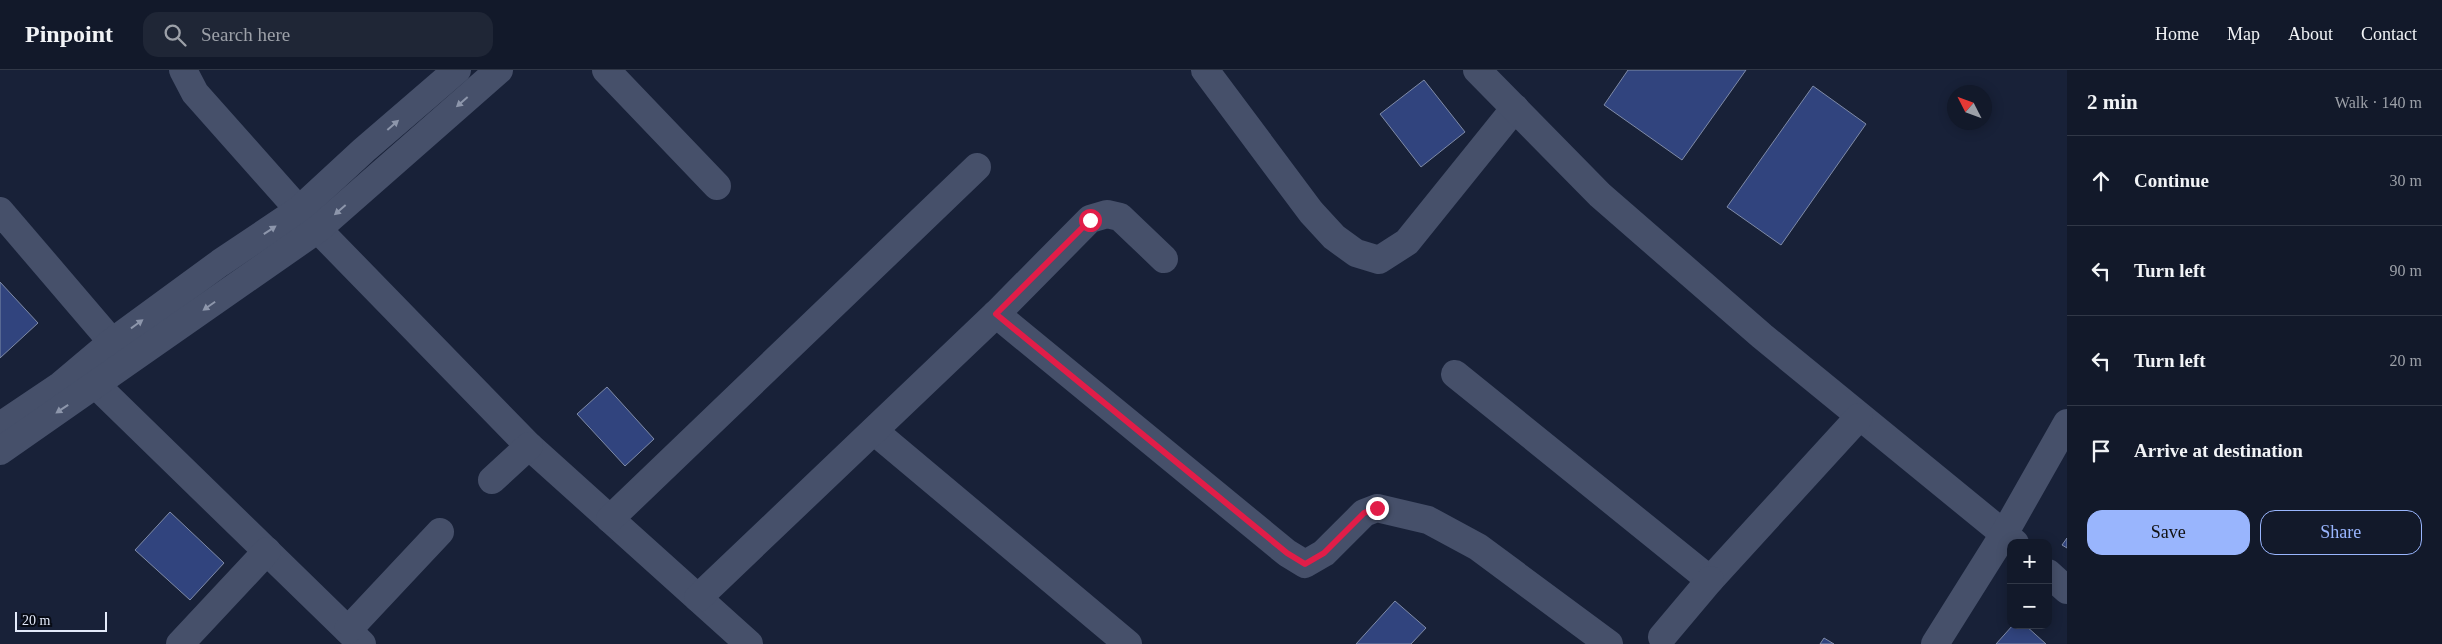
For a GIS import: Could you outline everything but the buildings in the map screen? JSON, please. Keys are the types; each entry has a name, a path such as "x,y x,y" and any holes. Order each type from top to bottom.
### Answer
{"street":[{"path":"183,70 195,94 300,210 529,446 749,644"},
{"path":"0,426 61,385 112,342 220,263 300,210 364,150 457,70"},
{"path":"0,451 318,229 499,70"},
{"path":"606,70 718,186"},
{"path":"1205,70 1311,212 1334,237 1356,253 1379,260 1407,242 1515,108"},
{"path":"1477,70 1600,195 1859,417 2010,538"},
{"path":"610,518 977,167"},
{"path":"0,211 112,342"},
{"path":"698,598 996,314 1090,220 1106,214 1120,217 1164,259"},
{"path":"996,314 1287,553 1305,564 1330,548 1364,513 1377,508 1428,520 1478,547 1609,644"},
{"path":"1455,374 1710,580"},
{"path":"96,385 355,637 440,532"},
{"path":"1662,637 1710,580 1859,417"},
{"path":"1935,644 2010,538 2067,424"},
{"path":"874,431 1128,644"},
{"path":"492,480 529,446"},
{"path":"180,644 267,551"},
{"path":"2052,577 2067,590"}],"route":[{"path":"1090,220 996,314 1287,553 1305,564 1324,553 1342,538 1364,513 1377,508"}]}
